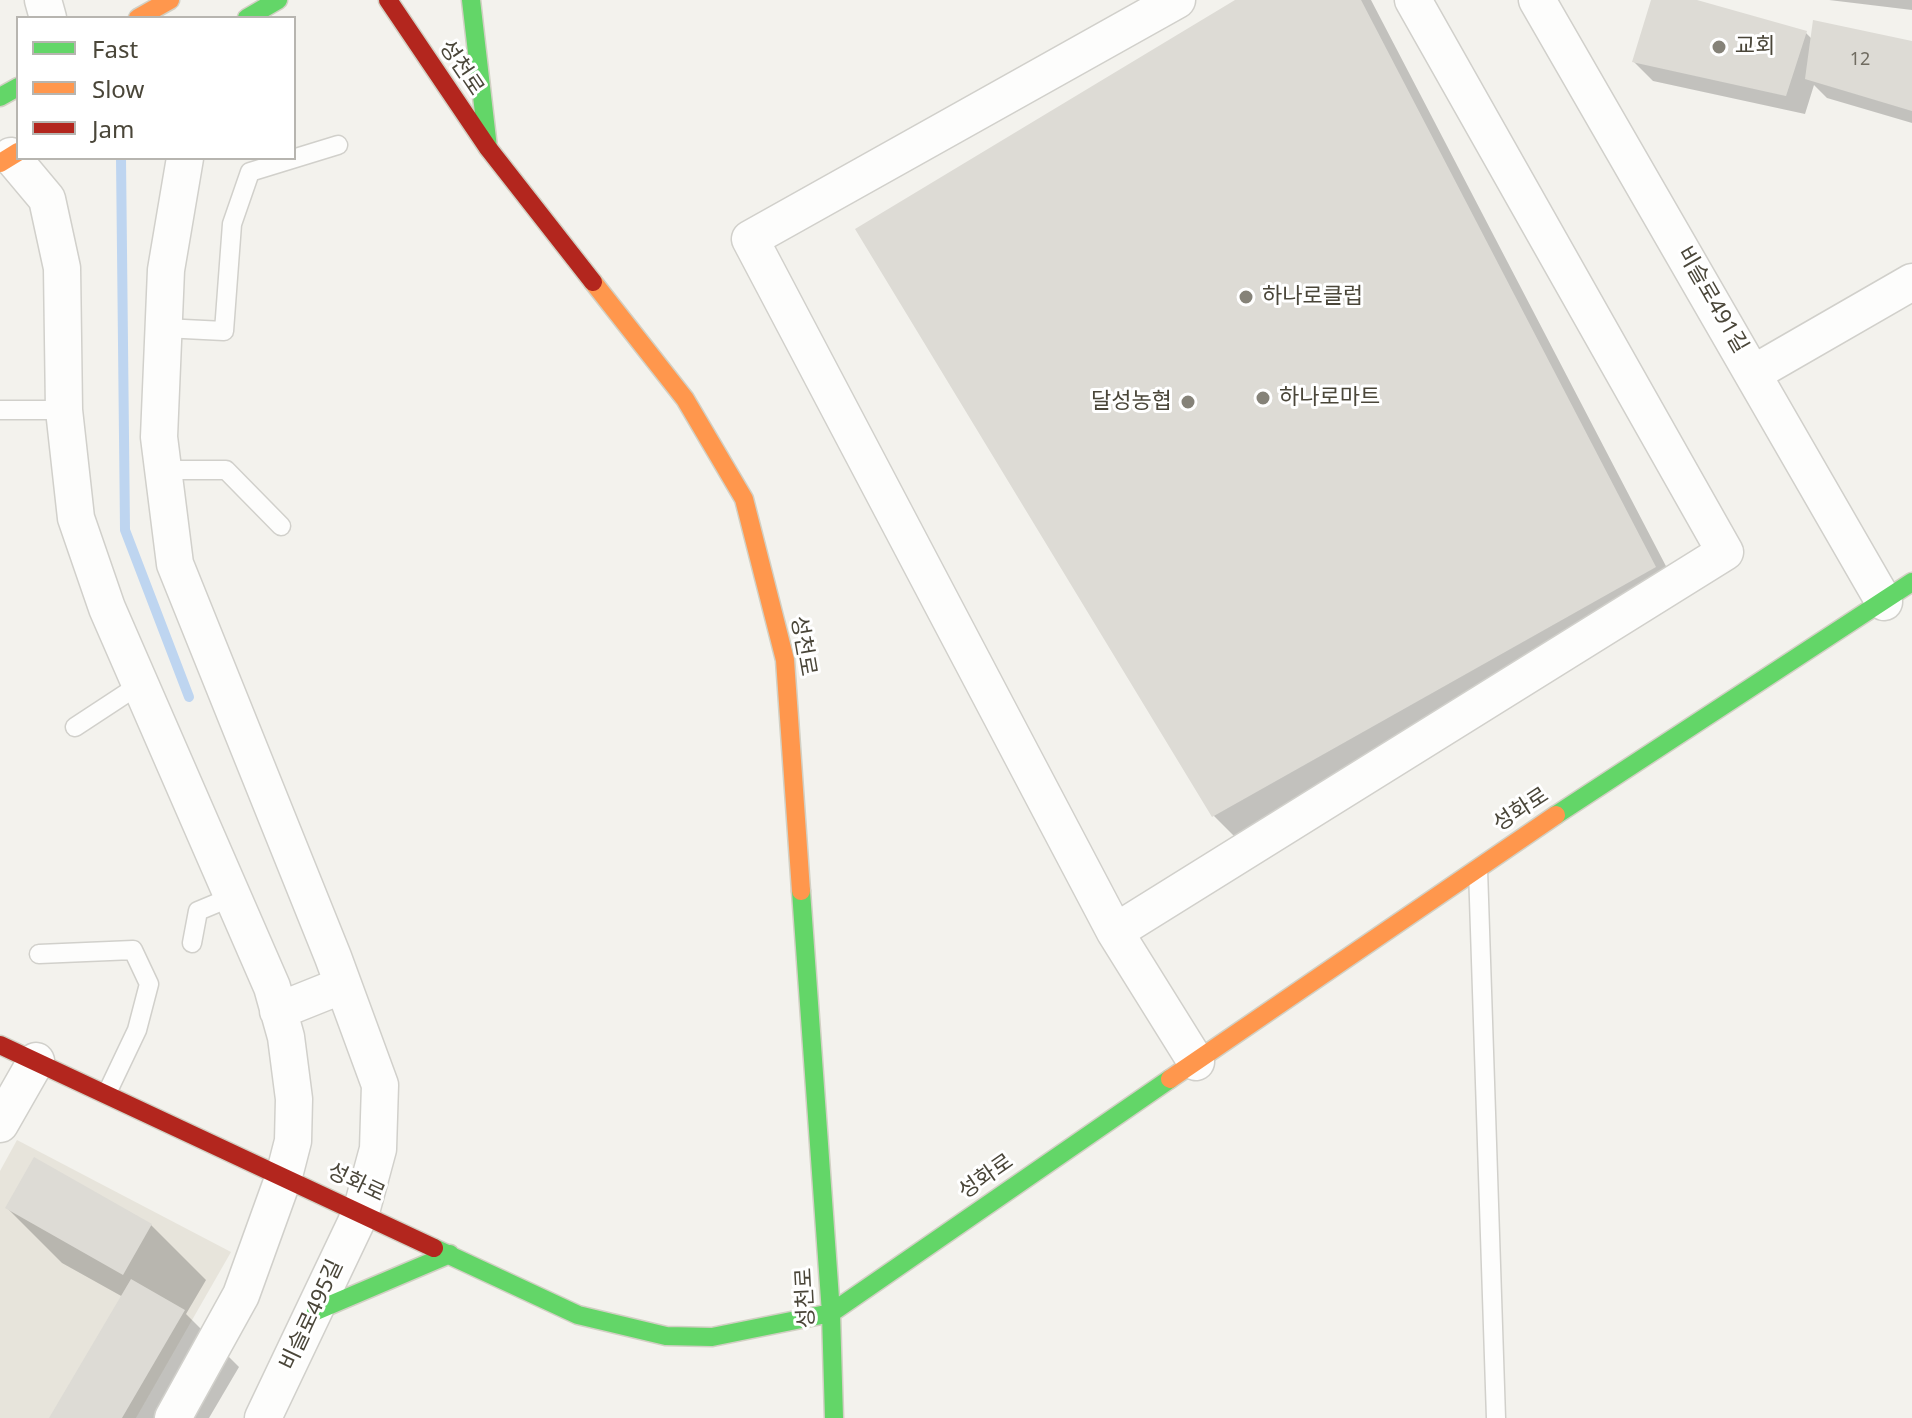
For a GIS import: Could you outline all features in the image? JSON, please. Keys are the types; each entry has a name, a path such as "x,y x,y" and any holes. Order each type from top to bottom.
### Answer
{"main road":[{"path":"250,16 278,0"},
{"name":"성천로","path":"388,0 488,148 685,399 744,499 785,660 831,1313 834,1418"},
{"path":"471,0 488,148"},
{"name":"성화로","path":"0,1045 578,1315 666,1336 712,1337 831,1313 1478,866 1898,592"},
{"path":"316,1311 450,1254"}],"street":[{"path":"1177,0 750,239 1115,932 1196,1062"},
{"path":"1115,932 1725,552 1413,0"},
{"name":"비슬로491길","path":"1537,0 1754,373 1898,592"},
{"path":"10,157 47,199 62,268 64,410 76,518 107,608 234,896 286,1037 294,1099 293,1141 284,1176 241,1295 173,1418"},
{"name":"비슬로495길","path":"185,160 166,270 159,437 175,564 380,1085 378,1149 361,1212 263,1418"},
{"path":"1754,373 1912,282"},
{"path":"278,1011 343,985"},
{"path":"0,1124 36,1061"}],"lane":[{"path":"296,158 338,145"},
{"path":"164,328 224,331 232,224 250,172 289,160"},
{"path":"0,410 64,410"},
{"path":"163,470 226,470 281,526"},
{"path":"75,727 139,685"},
{"path":"1478,866 1496,1418"},
{"path":"192,943 198,911 234,896"},
{"path":"39,954 133,950 149,984 137,1030 107,1093"}],"shaded area":[{"path":"17,1140 231,1252 136,1418 0,1418 0,1171"}],"building":[{"name":"하나로마트","path":"1235,0 1361,0 1656,567 1212,817 855,229"},
{"name":"교회","path":"1651,0 1697,0 1807,31 1786,96 1632,62"},
{"path":"1813,20 1912,41 1912,111 1805,79"},
{"path":"34,1157 152,1224 123,1275 5,1208"},
{"path":"131,1279 185,1310 122,1418 49,1418"}],"waterway":[{"path":"121,160 125,530 189,697"}],"traffic: fast":[{"path":"250,16 278,0"},
{"path":"471,0 488,148"},
{"path":"0,97 16,88"},
{"path":"1556,815 1912,582"},
{"path":"801,891 831,1313 834,1418"},
{"path":"434,1248 578,1315 666,1336 712,1337 831,1313 1170,1079"},
{"path":"316,1311 450,1254"}],"traffic: slow":[{"path":"142,16 170,0"},
{"path":"0,163 16,153"},
{"path":"593,282 685,399 744,499 785,660 801,891"},
{"path":"1170,1079 1556,815"}],"traffic: jam":[{"path":"388,0 488,148 593,282"},
{"path":"0,1045 434,1248"}],"place":[{"name":"교회","path":"1719,47"},
{"name":"하나로클럽","path":"1246,297"},
{"name":"하나로마트","path":"1263,398"},
{"name":"달성농협","path":"1188,402"}]}
